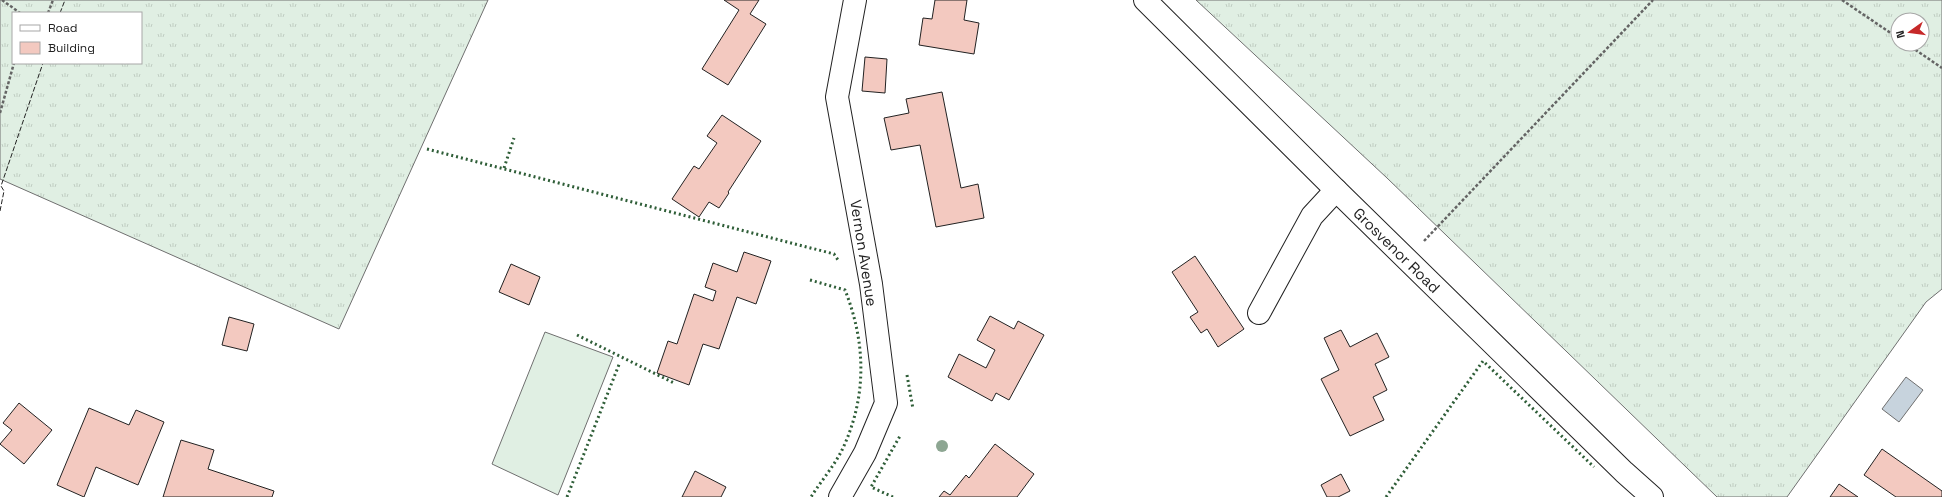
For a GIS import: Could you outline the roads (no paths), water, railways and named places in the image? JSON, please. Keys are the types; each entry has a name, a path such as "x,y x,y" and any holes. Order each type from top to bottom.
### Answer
{"street":[{"name":"Vernon Avenue","path":"840,497 866,453 886,403 870,284 837,96 855,0"},
{"name":"Grosvenor Road","path":"1146,0 1336,190 1652,497"},
{"path":"1259,313 1312,216 1336,190"}]}
